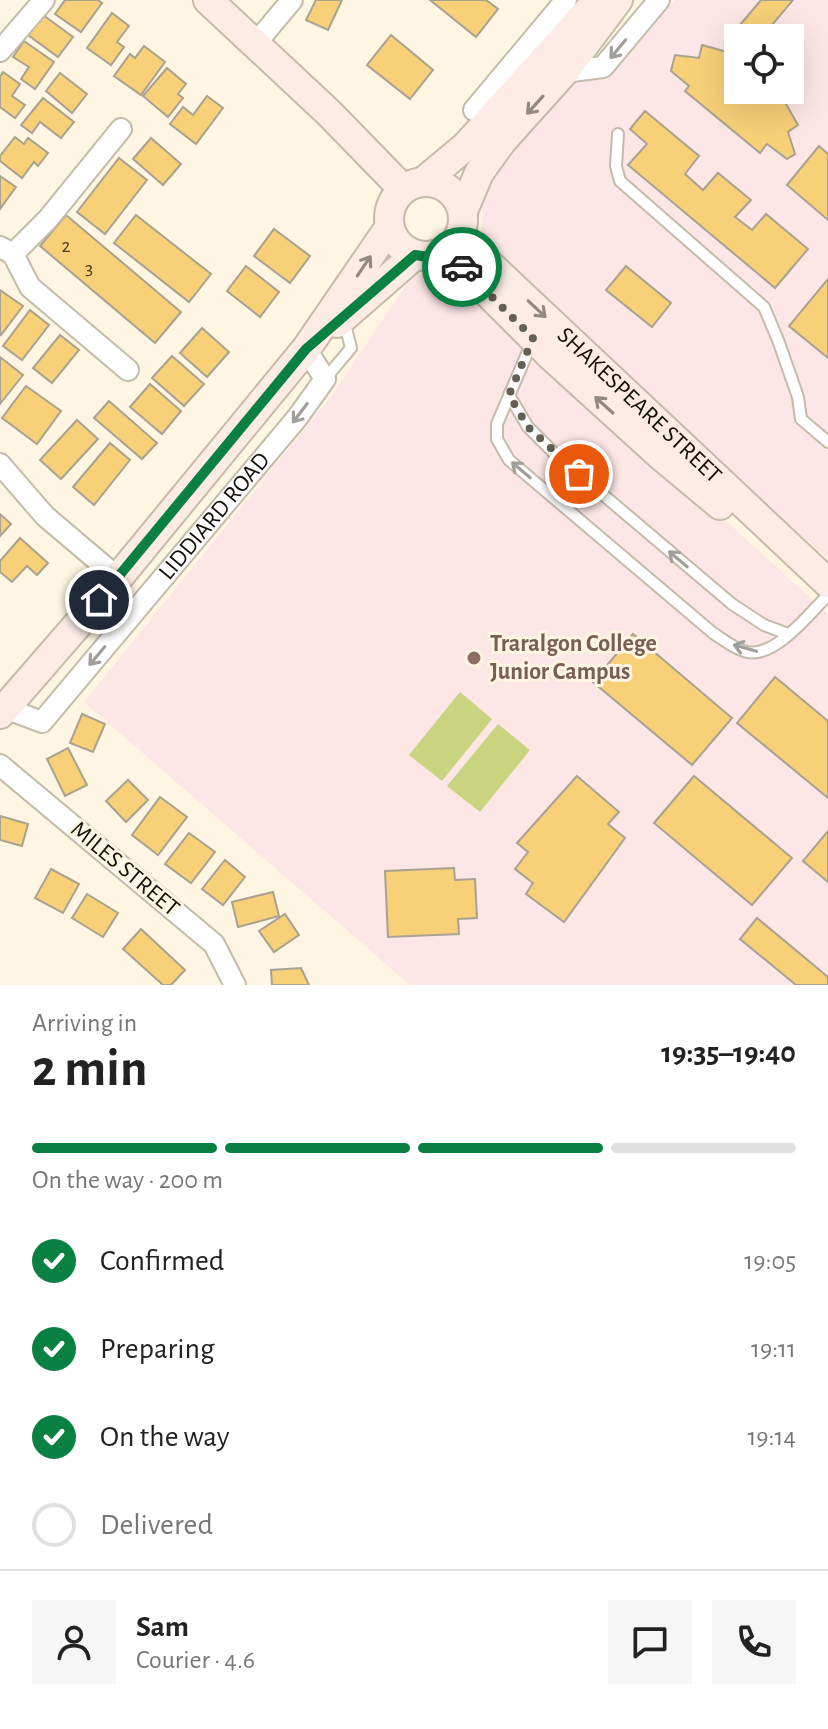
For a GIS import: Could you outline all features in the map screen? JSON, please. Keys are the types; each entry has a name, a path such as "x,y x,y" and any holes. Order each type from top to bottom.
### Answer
{"street":[{"path":"0,51 44,0"},
{"path":"208,0 413,185 437,183 450,190 456,233"},
{"path":"256,43 292,0"},
{"path":"474,110 566,0"},
{"path":"598,0 466,146 391,203 389,228 402,248 428,257 456,233 479,173 502,141 564,72 618,0"},
{"path":"564,72 603,67 659,0"},
{"path":"121,129 48,219 6,250 30,287 128,370"},
{"name":"LIDDIARD ROAD","path":"325,379 297,418 42,722 3,711 342,308 389,228"},
{"name":"SHAKESPEARE STREET","path":"456,233 533,338 712,499 826,579"},
{"name":"SHAKESPEARE STREET","path":"456,233 826,579"},
{"name":"LIDDIARD ROAD","path":"342,308 415,255"},
{"path":"306,349 325,379"},
{"path":"0,464 45,516 118,578"},
{"name":"MILES STREET","path":"0,765 214,944 235,985"}],"lane":[{"path":"618,134 616,166 620,181 764,307 798,397 801,419 828,442"},
{"path":"325,379 351,348 342,308"},
{"name":"SHAKESPEARE STREET","path":"533,338 497,431 500,446 509,460 713,633 736,648 762,652 788,634 826,579"},
{"path":"509,395 528,427 555,454 732,604 764,625 788,634"}],"shaded area":[{"path":"675,0 828,0 828,558 691,440 482,235 483,183 568,81 610,78"},
{"name":"Traralgon College Junior Campus","path":"413,275 457,276 828,614 828,985 410,985 84,702 332,395"}],"green space":[{"path":"460,692 492,719 442,781 409,755"},
{"path":"498,724 530,750 480,812 447,786"}],"building":[{"path":"65,0 98,0 102,3 81,32 55,14"},
{"path":"316,0 342,0 328,30 306,20"},
{"path":"430,0 486,0 498,9 476,37"},
{"path":"761,0 793,0 773,24 741,24"},
{"path":"112,13 129,26 117,42 124,47 111,65 87,48"},
{"path":"43,15 73,37 58,57 28,35"},
{"path":"391,35 433,70 410,99 367,65"},
{"path":"24,41 54,62 35,89 21,79 29,67 13,57"},
{"path":"702,45 724,51 724,104 786,104 798,125 788,132 795,154 787,159 767,144 760,153 685,91 689,86 671,71 675,55 699,58"},
{"path":"144,46 165,62 141,95 114,76 130,54 135,58"},
{"path":"167,68 186,84 178,94 183,98 168,117 143,96"},
{"path":"3,72 20,84 12,96 25,105 15,118 0,107 0,77"},
{"path":"60,73 87,94 72,113 46,91"},
{"path":"207,96 223,108 196,144 170,124 183,107 193,115"},
{"path":"43,98 74,122 61,138 40,122 32,133 21,125"},
{"path":"645,111 699,156 685,174 703,190 718,173 751,200 735,217 752,230 766,214 808,249 775,288 628,165 647,144 630,129"},
{"path":"15,137 24,144 28,138 48,153 38,166 34,162 22,178 0,161 0,156"},
{"path":"151,138 181,164 163,185 133,159"},
{"path":"819,146 828,154 828,220 787,185"},
{"path":"119,158 147,180 105,234 77,212"},
{"path":"0,176 16,187 0,209"},
{"path":"66,215 181,312 155,343 40,246"},
{"path":"136,215 211,274 189,302 114,243"},
{"path":"274,229 310,256 290,283 254,256"},
{"path":"246,266 279,292 260,317 227,291"},
{"path":"626,266 671,303 652,327 606,290"},
{"path":"828,279 828,358 789,326"},
{"path":"0,290 23,306 1,335 0,334"},
{"path":"30,310 49,325 22,360 3,346"},
{"path":"202,328 229,352 207,377 180,353"},
{"path":"60,335 79,350 52,383 33,368"},
{"path":"172,356 204,384 184,406 152,378"},
{"path":"0,357 23,375 0,404"},
{"path":"150,384 181,411 162,434 130,407"},
{"path":"26,386 61,411 37,444 2,418"},
{"path":"109,401 157,443 142,459 94,418"},
{"path":"77,420 98,439 61,479 40,460"},
{"path":"110,443 130,460 94,505 73,487"},
{"path":"0,514 11,524 0,536"},
{"path":"20,538 48,563 37,575 27,566 12,582 0,572 0,561"},
{"path":"633,634 732,718 692,765 593,682"},
{"path":"775,677 828,721 828,798 737,723"},
{"path":"82,714 105,724 93,752 70,743"},
{"path":"68,748 87,785 65,796 47,759"},
{"path":"577,776 619,812 608,824 625,838 564,922 526,894 533,883 515,869 528,852 517,843"},
{"path":"694,776 792,858 752,905 654,823"},
{"path":"128,780 148,800 126,822 106,801"},
{"path":"160,797 187,817 158,855 132,835"},
{"path":"0,816 28,824 22,846 0,840"},
{"path":"828,831 828,882 803,861"},
{"path":"189,833 215,852 191,883 165,864"},
{"path":"225,860 245,877 223,905 202,889"},
{"path":"454,868 455,880 475,879 477,918 458,919 459,934 388,937 385,871"},
{"path":"51,869 79,884 63,913 35,898"},
{"path":"273,892 279,916 238,927 232,902"},
{"path":"87,894 118,913 103,937 72,918"},
{"path":"285,914 299,935 274,952 259,931"},
{"path":"757,918 828,977 828,985 796,985 740,939"},
{"path":"141,929 185,970 171,985 163,985 123,949"},
{"path":"301,968 309,985 272,985 271,970"}],"way so far":[{"path":"462,267 533,338 509,395 541,442 579,474"}],"place":[{"name":"Traralgon College Junior Campus","path":"474,658"}],"route":[{"path":"99,600 306,349 415,255 428,257 446,251 462,267"}]}
